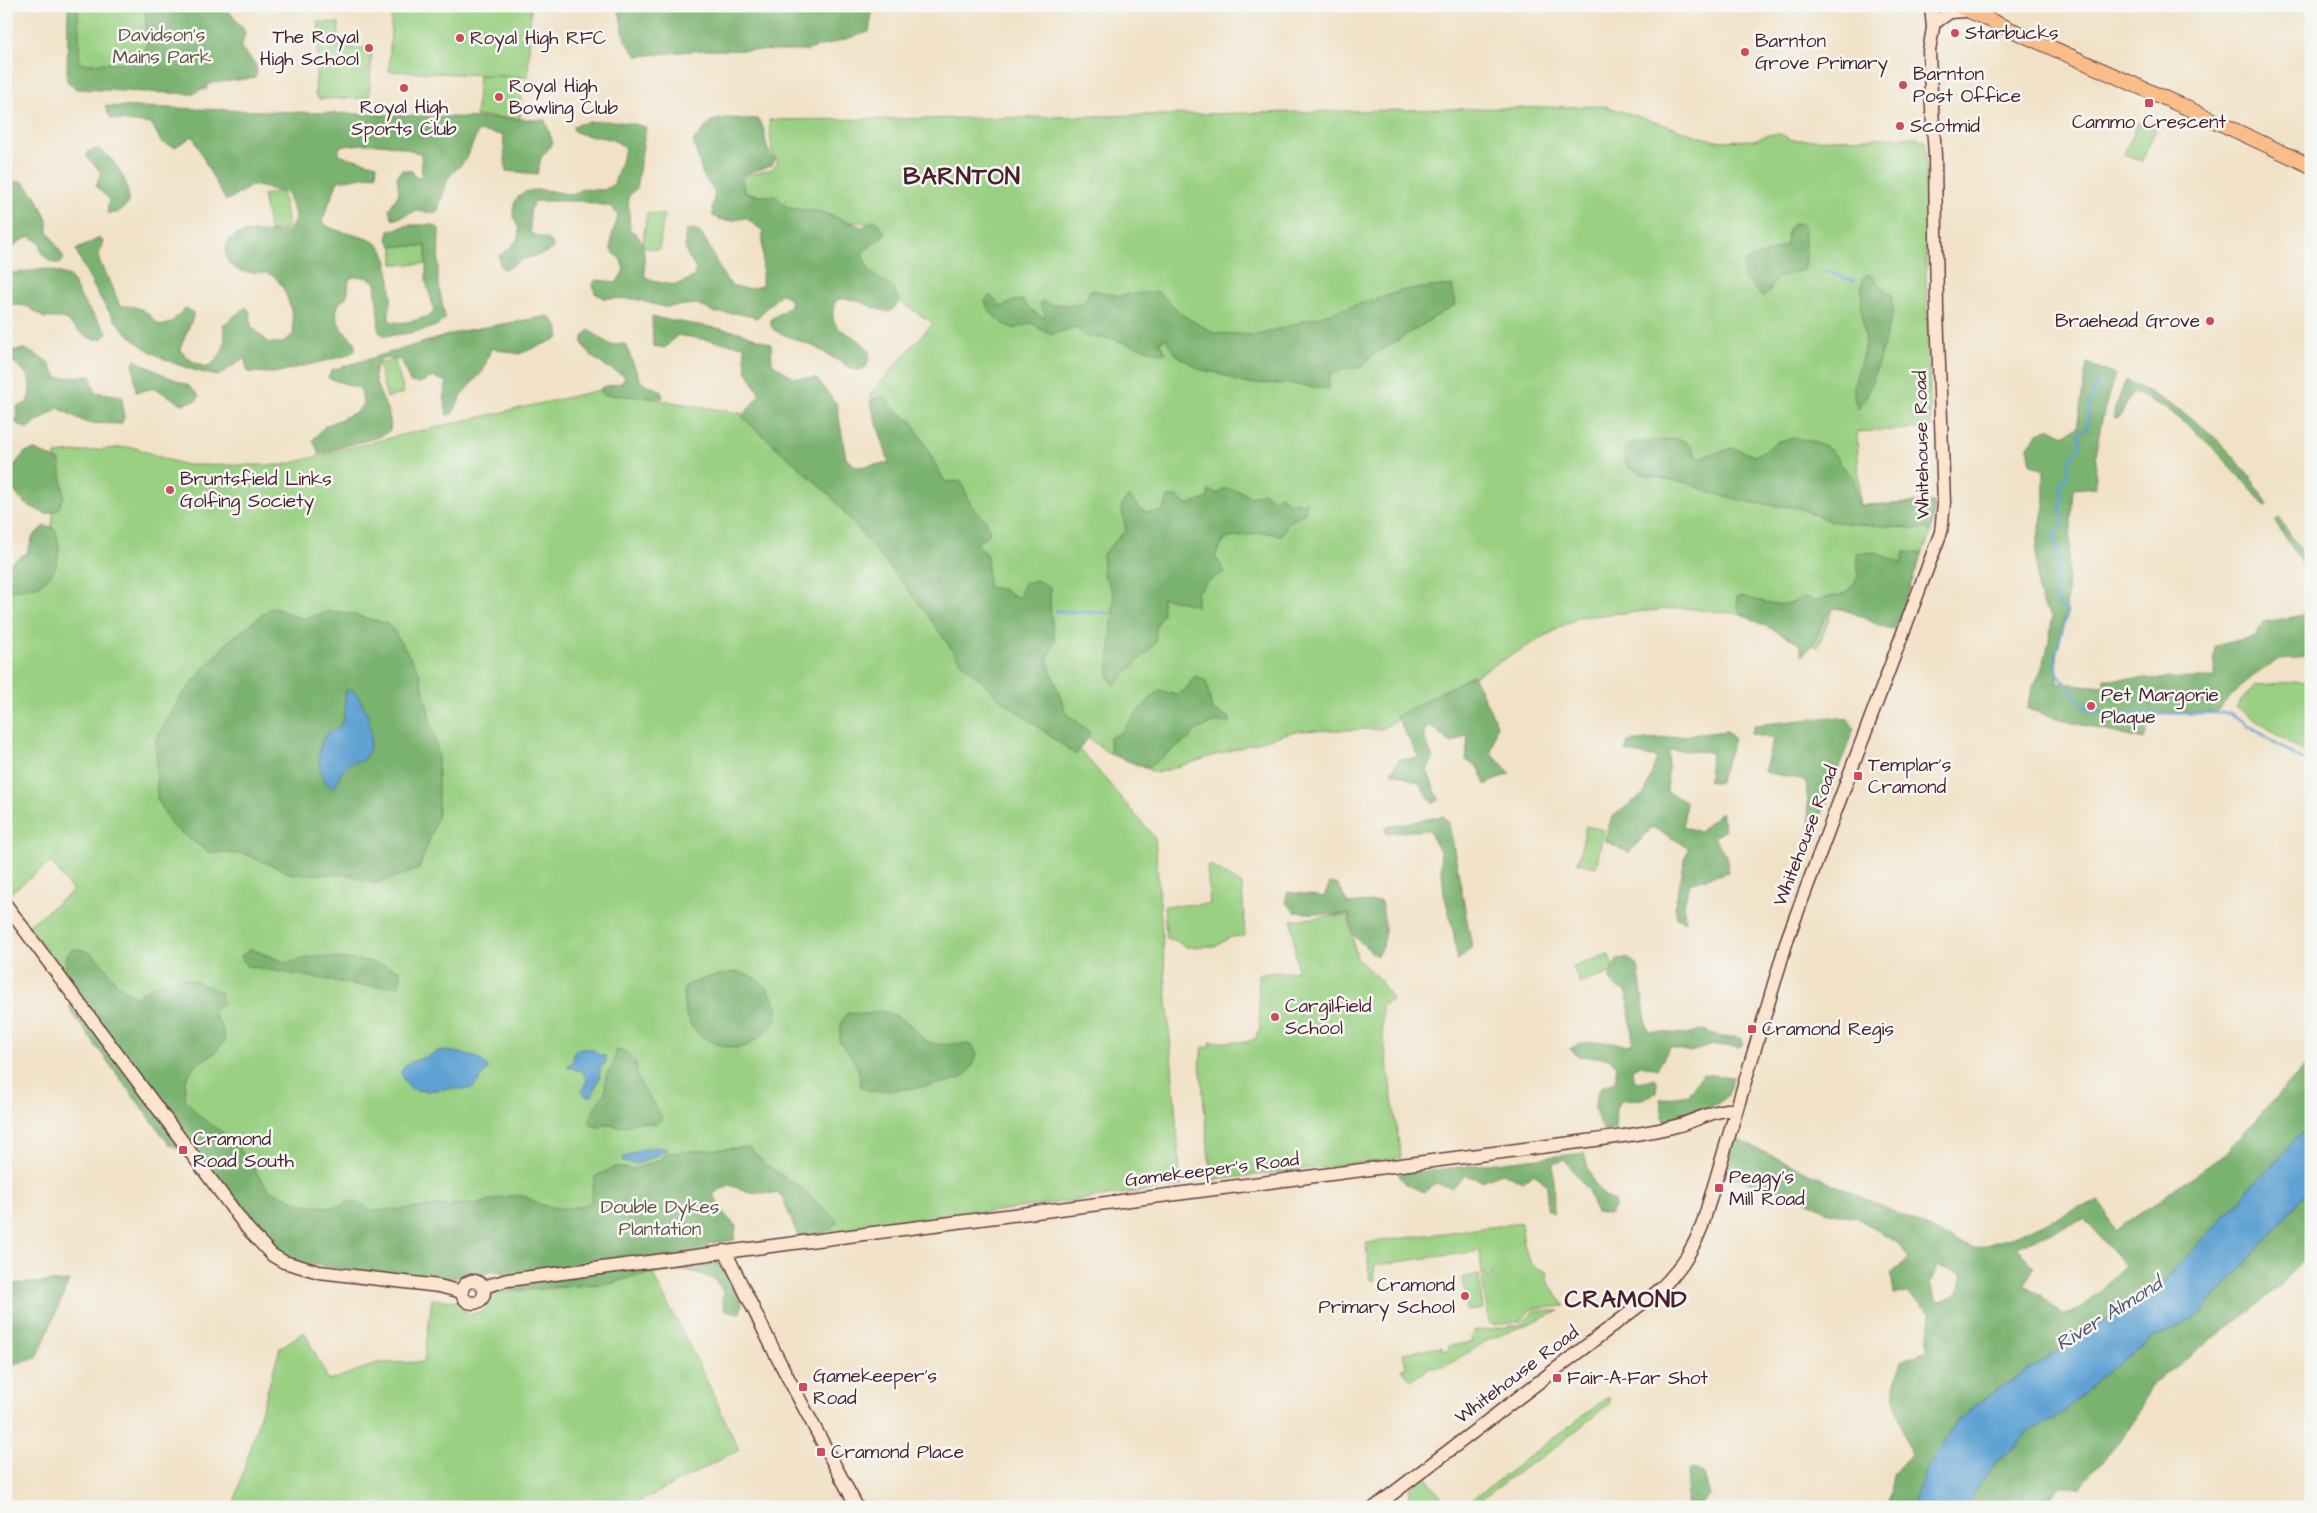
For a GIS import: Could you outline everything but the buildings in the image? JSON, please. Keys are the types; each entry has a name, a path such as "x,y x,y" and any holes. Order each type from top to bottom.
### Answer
{"main road":[{"path":"1967,8 2311,166"}],"street":[{"name":"Whitehouse Road","path":"1931,6 1935,24"},
{"name":"Whitehouse Road","path":"1375,1507 1583,1350 1668,1282 1689,1255 1702,1226 1786,944 1941,532 1944,504 1937,310 1935,156 1929,51 1939,6"},
{"path":"1935,24 1950,12 1967,8"},
{"name":"Gamekeeper's Road","path":"6,905 247,1228 272,1255 284,1262 319,1272 438,1286 462,1292 463,1286 472,1280 478,1281 483,1287 508,1280 725,1251 1595,1140 1658,1130 1702,1118 1735,1115"},
{"path":"725,1251 777,1357 857,1507"}],"green space":[{"name":"Davidson's Mains Park","path":"68,6 200,6 207,90 77,81"},
{"name":"Davidson's Mains Park","path":"68,6 78,6 80,64 142,62 147,44 145,6 225,6 245,33 241,48 256,65 257,73 254,78 212,83 193,94 76,89 67,81"},
{"name":"Royal High RFC","path":"392,6 531,6 528,77 389,71"},
{"path":"618,6 873,6 869,32 805,51 703,50 637,56 625,40"},
{"path":"319,22 339,23 338,40 346,41 346,48 372,48 369,98 319,99 315,94"},
{"name":"Royal High Bowling Club","path":"479,75 522,77 520,119 476,116"},
{"path":"105,106 545,120 553,143 541,158 537,174 506,171 503,135 478,131 466,160 448,178 437,213 416,211 393,220 389,209 399,193 397,177 402,170 412,171 416,178 422,176 421,154 400,147 380,144 339,147 339,155 377,165 376,175 338,181 322,221 336,230 375,242 381,248 385,255 390,284 391,302 389,318 390,321 400,322 416,320 431,315 434,309 426,282 426,246 392,246 387,239 389,231 409,225 434,225 439,229 438,282 445,318 440,323 426,329 385,336 379,332 376,283 366,278 352,278 349,279 347,295 339,304 337,315 343,330 355,342 355,351 345,356 274,373 248,372 244,358 218,376 165,359 145,348 128,334 101,299 76,250 99,238 103,241 99,258 100,262 120,306 129,306 143,310 161,325 172,321 185,308 193,312 193,317 181,350 193,362 208,367 218,358 223,348 225,337 223,325 246,307 250,312 251,326 269,343 282,343 293,335 294,328 289,302 277,279 268,274 238,270 229,262 225,252 228,242 237,235 249,232 283,232 290,230 296,217 287,193 253,185 226,201 193,136 175,147 161,142 152,124 111,119"},
{"path":"1605,106 1715,141 1754,140 1772,134 1780,134 1792,140 1917,137 1926,142 1926,276 1931,428 1857,432 1860,505 1935,502 1931,532 1893,628 1834,606 1818,647 1745,614 1680,608 1579,617 1381,729 1295,731 1157,773 1110,754 1057,715 929,526 870,394 933,323 902,303 891,289 866,275 859,249 875,223 818,221 758,195 745,192 742,177 772,169 778,162 772,153 769,120 994,118"},
{"path":"726,118 758,119 763,129 768,151 775,159 772,165 740,176 744,192 758,196 776,196 788,208 821,212 862,227 875,220 885,233 862,252 873,274 894,288 899,303 890,312 850,299 836,300 833,312 837,327 865,345 870,354 866,367 859,370 852,369 815,347 775,331 771,326 771,319 788,308 791,302 787,296 781,294 757,318 736,313 715,313 697,304 664,307 635,299 603,298 595,293 593,284 596,280 617,282 624,270 621,260 611,250 611,239 618,215 612,207 580,201 534,201 530,211 530,233 549,240 553,244 552,249 541,255 521,260 506,269 500,266 499,256 513,245 518,237 519,230 513,212 515,202 520,195 527,191 546,190 574,195 581,189 604,190 614,184 625,149 620,144 608,139 580,134 574,131 573,126 600,121 619,122 646,127 636,189 628,197 630,230 639,238 644,250 645,277 665,284 676,284 682,283 694,276 696,269 685,247 686,231 693,229 699,232 709,245 721,271 733,286 747,289 762,286 763,231 746,218 725,220 713,216 712,207 715,193 703,175 693,141 711,121"},
{"path":"2138,122 2156,129 2142,161 2124,154"},
{"path":"98,149 111,159 125,181 128,198 127,205 117,213 107,213 109,199 96,187 101,172 87,157 88,151"},
{"path":"6,181 23,182 37,198 47,220 48,232 64,258 60,264 46,258 40,243 30,236 17,243 6,256"},
{"path":"282,191 289,228 270,232 263,195"},
{"path":"647,213 664,215 659,250 642,247"},
{"path":"1799,223 1805,227 1806,260 1804,270 1776,278 1769,292 1763,297 1743,277 1744,262 1786,245 1788,230 1792,224"},
{"path":"393,246 427,246 427,264 393,264"},
{"path":"47,269 70,276 84,303 108,333 103,338 97,339 85,336 64,318 44,318 27,306 6,304 6,274"},
{"path":"1869,274 1891,294 1893,311 1874,377 1866,398 1858,409 1854,393 1856,376 1865,341 1861,298 1863,278"},
{"path":"1452,285 1456,304 1370,357 1362,368 1349,368 1329,375 1329,389 1291,384 1243,383 1218,373 1201,370 1175,354 1166,338 1159,342 1166,353 1161,354 1110,338 1086,337 1075,327 1050,335 1031,323 1015,329 996,318 989,311 985,301 990,295 1002,307 1013,301 1022,300 1034,312 1044,318 1045,313 1040,305 1042,301 1051,305 1083,304 1091,290 1120,296 1157,291 1184,316 1214,333 1258,335 1405,290"},
{"path":"549,316 559,328 559,338 519,354 491,348 483,371 463,393 452,414 447,415 444,396 447,382 433,377 419,383 410,382 401,360 383,358 377,365 375,373 376,382 390,420 390,430 381,436 319,454 313,440 325,426 357,412 363,404 361,389 328,378 332,370 462,331"},
{"path":"652,317 739,332 771,344 772,363 794,378 816,378 837,405 846,459 857,467 889,463 870,401 883,396 898,412 912,421 945,482 961,481 971,505 986,520 990,533 977,543 987,555 988,587 1001,589 1019,598 1023,584 1036,580 1050,587 1050,609 1055,641 1047,659 1066,713 1091,733 1076,755 999,698 960,661 915,598 830,495 742,417 760,394 746,370 744,346 678,335 665,348 653,346"},
{"path":"589,330 611,345 625,344 641,382 661,391 663,398 604,395 600,390 602,387 622,383 625,376 589,354 582,342 584,335"},
{"path":"25,349 47,361 58,378 91,376 95,392 122,396 124,418 121,424 87,423 58,408 27,429 16,423 17,407 27,403 30,382 28,376 8,359 9,351"},
{"path":"135,360 188,385 199,396 197,400 182,404 155,388 136,392 133,363"},
{"path":"395,360 404,393 387,398 378,364"},
{"path":"2087,363 2115,375 2100,430 2096,457 2096,487 2073,489 2066,613 2057,647 2058,683 2104,687 2104,679 2214,678 2215,646 2256,636 2263,622 2311,614 2311,657 2279,659 2246,681 2216,712 2152,712 2144,740 2070,722 2028,709 2031,691 2042,668 2046,654 2052,617 2042,604 2037,587 2036,548 2044,506 2044,470 2031,464 2028,446 2038,433 2051,428 2063,435 2077,428"},
{"path":"2126,380 2171,405 2207,431 2238,462 2268,504 2265,506 2234,470 2200,436 2176,416 2160,406 2132,392 2120,417 2115,418 2114,411"},
{"path":"600,390 745,414 837,493 1000,694 1083,753 1155,838 1181,1186 834,1233 744,1170 602,1217 274,1254 28,926 73,891 51,862 6,896 6,591 14,590 47,560 56,494 55,454 127,447 136,448 187,465 283,465 397,436"},
{"path":"1795,438 1819,444 1834,453 1845,470 1853,476 1859,506 1934,504 1931,530 1833,522 1799,508 1753,503 1708,492 1687,483 1649,476 1629,468 1623,456 1626,448 1631,443 1677,439 1687,443 1698,458 1733,448 1755,456 1779,441"},
{"path":"35,450 60,461 64,496 58,510 46,514 31,507 16,494 8,473 25,452"},
{"path":"1222,489 1240,491 1251,497 1263,492 1274,499 1281,495 1287,502 1306,503 1305,512 1287,524 1281,536 1264,532 1225,539 1215,556 1225,572 1208,581 1197,593 1197,606 1162,597 1163,614 1156,626 1155,644 1114,686 1109,677 1109,669 1114,595 1103,573 1103,554 1126,530 1121,506 1129,496 1143,511 1163,511 1168,497 1178,497 1186,505 1207,499 1209,490 1218,494"},
{"path":"2279,518 2309,562 2311,562 2311,577 2275,521"},
{"path":"44,526 55,529 57,537 59,546 57,563 54,570 42,583 34,587 10,590 6,585 6,565 27,553 33,536"},
{"path":"1873,552 1902,563 1904,552 1922,553 1895,629 1880,626 1851,612 1834,608 1825,619 1813,645 1802,655 1800,646 1794,640 1741,614 1737,606 1737,597 1741,596 1772,604 1787,604 1801,597 1815,600 1844,594 1851,589 1858,577 1857,554"},
{"path":"272,607 302,619 330,611 347,613 389,624 419,671 438,753 438,815 419,869 374,884 351,875 292,874 245,854 208,852 172,826 157,798 156,739 182,695 206,666 230,640"},
{"path":"1473,675 1497,724 1491,753 1510,773 1485,785 1480,769 1466,760 1468,735 1451,743 1429,725 1423,734 1433,759 1427,770 1439,800 1433,804 1419,783 1391,772 1400,759 1419,758 1396,716"},
{"path":"1195,676 1206,681 1212,710 1230,718 1230,724 1217,722 1196,730 1190,738 1148,767 1111,753 1109,738 1121,733 1141,708 1160,690 1176,695 1186,689"},
{"path":"2311,681 2311,754 2305,753 2236,707 2255,685"},
{"path":"1830,717 1848,719 1854,728 1809,848 1803,846 1810,831 1806,780 1764,772 1773,739 1751,734 1754,725"},
{"path":"1727,731 1734,739 1719,783 1709,781 1711,752 1669,750 1667,792 1686,802 1683,826 1699,832 1721,812 1725,831 1714,837 1728,859 1728,872 1689,883 1684,905 1685,922 1677,918 1675,904 1688,847 1652,827 1629,853 1604,840 1612,817 1645,793 1657,758 1625,751 1628,742"},
{"path":"1443,816 1449,823 1472,947 1457,961 1454,934 1444,893 1440,851 1428,830 1386,833 1385,827"},
{"path":"1586,826 1604,830 1596,867 1578,863"},
{"path":"1207,866 1212,866 1242,885 1245,936 1231,937 1216,946 1186,947 1175,940 1166,939 1164,906 1210,904"},
{"path":"1330,883 1338,885 1348,904 1381,901 1385,936 1381,950 1376,956 1354,936 1349,914 1334,915 1295,912 1285,902 1288,892 1324,897"},
{"path":"1348,915 1357,959 1380,980 1392,1000 1382,1005 1382,1029 1401,1158 1211,1180 1200,1061 1203,1047 1210,1047 1210,1042 1248,1042 1257,1037 1260,1028 1258,974 1297,971 1292,920"},
{"name":"Double Dykes Plantation","path":"73,949 88,952 94,956 119,985 136,997 160,983 178,978 196,982 221,993 223,1003 213,1013 222,1027 225,1041 213,1054 194,1066 185,1081 185,1099 200,1117 233,1140 268,1189 300,1203 332,1208 354,1201 374,1211 482,1203 501,1197 515,1196 529,1198 550,1207 571,1208 590,1203 596,1176 615,1167 634,1169 659,1160 666,1153 749,1147 766,1165 801,1188 838,1221 827,1233 798,1236 781,1194 750,1192 729,1185 713,1194 725,1215 736,1226 734,1240 707,1244 708,1259 724,1263 742,1304 740,1313 725,1310 722,1301 724,1293 715,1279 687,1270 638,1275 612,1283 511,1291 501,1271 436,1281 307,1264 275,1253 188,1146 177,1148 169,1144 73,1015 70,1007 73,984 65,966 67,954"},
{"path":"251,949 287,963 316,956 368,961 400,970 401,978 399,986 363,986 246,966 241,956"},
{"path":"1608,954 1615,971 1580,984 1573,967"},
{"path":"1627,957 1638,966 1647,1028 1651,1032 1686,1034 1703,1030 1721,1037 1742,1039 1743,1044 1739,1047 1713,1045 1690,1052 1670,1047 1657,1069 1641,1065 1632,1069 1633,1079 1636,1081 1644,1082 1654,1078 1657,1082 1656,1093 1642,1099 1621,1100 1616,1108 1615,1129 1606,1132 1599,1121 1595,1104 1601,1087 1616,1082 1616,1066 1609,1058 1578,1056 1570,1049 1583,1043 1591,1042 1628,1045 1633,1042 1627,992 1615,986 1610,980 1611,972 1617,960"},
{"path":"735,972 748,975 760,982 772,996 777,1009 777,1015 772,1026 763,1035 749,1045 738,1048 715,1043 696,1032 685,1012 684,1002 685,986 709,977"},
{"path":"878,1011 903,1019 926,1041 937,1044 972,1045 977,1054 970,1070 966,1075 957,1080 933,1085 878,1091 869,1091 860,1086 857,1067 839,1041 842,1021 847,1013 868,1014"},
{"path":"617,1050 630,1054 636,1065 638,1079 663,1119 655,1124 639,1122 620,1127 607,1124 599,1127 592,1126 589,1122 596,1105 605,1093 606,1076 613,1064"},
{"path":"2311,1060 2311,1126 2296,1139 2159,1287 1989,1395 1955,1423 1929,1466 1910,1507 1882,1507 1889,1503 1893,1474 1910,1455 1893,1394 1902,1361 1928,1350 1931,1313 1907,1293 1894,1294 1891,1274 1909,1258 1897,1242 1857,1218 1825,1211 1789,1189 1769,1190 1737,1178 1723,1176 1731,1148 1736,1139 1974,1249 2006,1239 2099,1200 2115,1231 2222,1156","holes":["2084,1219 2125,1265 2081,1309 2062,1315 2041,1295 2024,1285 2034,1267 2016,1247","1937,1266 1962,1273 1958,1293 1938,1303 1930,1284"]},
{"path":"1702,1074 1733,1077 1726,1097 1703,1110 1664,1122 1660,1099 1689,1095"},
{"path":"1584,1153 1593,1181 1601,1193 1613,1200 1615,1206 1610,1214 1596,1213 1588,1190 1565,1160 1553,1164 1554,1214 1547,1209 1547,1185 1534,1173 1523,1181 1502,1173 1482,1181 1466,1175 1452,1188 1436,1183 1424,1192 1407,1185 1398,1174"},
{"path":"2311,1187 2311,1254 2252,1309 2151,1385 2140,1410 2126,1434 2080,1487 2060,1487 2046,1507 1963,1507 1998,1461 2032,1430 2057,1418 2105,1373 2153,1339 2199,1316"},
{"path":"1521,1223 1529,1259 1536,1267 1547,1272 1550,1286 1565,1306 1531,1309 1520,1322 1491,1325 1489,1323 1482,1278 1492,1277 1492,1274 1482,1275 1480,1251 1374,1265 1375,1280 1370,1280 1366,1243"},
{"path":"652,1273 704,1375 739,1450 637,1503 628,1501 616,1507 233,1507 280,1348 304,1332 329,1381 378,1363 424,1362 432,1299 457,1301 468,1314 482,1312 495,1293 612,1283"},
{"path":"1479,1275 1483,1309 1467,1310 1463,1277"},
{"path":"69,1281 37,1358 6,1366 6,1284"},
{"path":"1534,1311 1560,1311 1488,1340 1446,1366 1430,1367 1412,1380 1401,1369 1406,1368 1403,1353 1442,1347 1442,1351 1449,1350 1449,1346 1472,1342 1471,1337 1475,1331 1520,1325"},
{"path":"1609,1396 1610,1403 1551,1451 1528,1465 1471,1507 1463,1507"},
{"path":"1692,1468 1704,1475 1710,1495 1699,1507 1687,1507 1688,1473"},
{"path":"1425,1475 1449,1507 1414,1507 1408,1499 1410,1487"}],"water":[{"path":"351,689 362,703 366,713 371,734 370,744 368,754 363,761 347,765 334,788 324,779 319,763 319,754 324,739 329,732 338,728 343,721 346,691"},
{"path":"577,1049 593,1049 599,1055 605,1056 606,1062 600,1068 599,1079 592,1096 587,1096 582,1092 587,1080 583,1072 567,1066 573,1062 574,1051"},
{"path":"437,1051 466,1054 480,1060 488,1069 474,1087 469,1089 424,1091 407,1085 401,1071 404,1067"},
{"path":"2311,1126 2311,1187 2199,1316 2153,1339 2105,1373 2057,1418 2032,1430 1998,1461 1963,1507 1910,1507 1929,1466 1955,1423 1989,1395 2159,1287 2296,1139"},
{"path":"655,1147 668,1150 638,1164 623,1162 623,1158 641,1150"}],"waterway":[{"path":"1822,270 1854,281"},
{"path":"2098,378 2090,402 2086,428 2079,433 2081,447 2071,459 2068,475 2061,482 2060,488 2063,495 2060,511 2064,522 2054,539 2059,558 2055,600 2068,612 2055,656 2058,674 2089,711 2125,714 2230,713 2300,759 2311,762"},
{"path":"1056,611 1111,613"}],"place":[{"name":"Starbucks","path":"1955,33"},
{"name":"Royal High RFC","path":"460,38"},
{"name":"The Royal High School","path":"369,48"},
{"name":"Barnton Grove Primary","path":"1745,52"},
{"name":"Barnton Post Office","path":"1903,85"},
{"name":"Royal High Sports Club","path":"404,88"},
{"name":"Royal High Bowling Club","path":"499,97"},
{"name":"Cammo Crescent","path":"2149,103"},
{"name":"Scotmid","path":"1900,126"},
{"name":"Braehead Grove","path":"2210,321"},
{"name":"Bruntsfield Links Golfing Society","path":"170,490"},
{"name":"Pet Margorie Plaque","path":"2091,706"},
{"name":"Templar's Cramond","path":"1858,776"},
{"name":"Cargilfield School","path":"1275,1017"},
{"name":"Cramond Regis","path":"1752,1029"},
{"name":"Cramond Road South","path":"183,1150"},
{"name":"Peggy's Mill Road","path":"1719,1188"},
{"name":"Cramond Primary School","path":"1465,1296"},
{"name":"Fair-A-Far Shot","path":"1557,1378"},
{"name":"Gamekeeper's Road","path":"803,1387"},
{"name":"Cramond Place","path":"821,1452"}],"district":[{"name":"BARNTON","path":"962,177"},
{"name":"CRAMOND","path":"1626,1300"}],"water label":[{"name":"River Almond","path":"2109,1314"}]}
